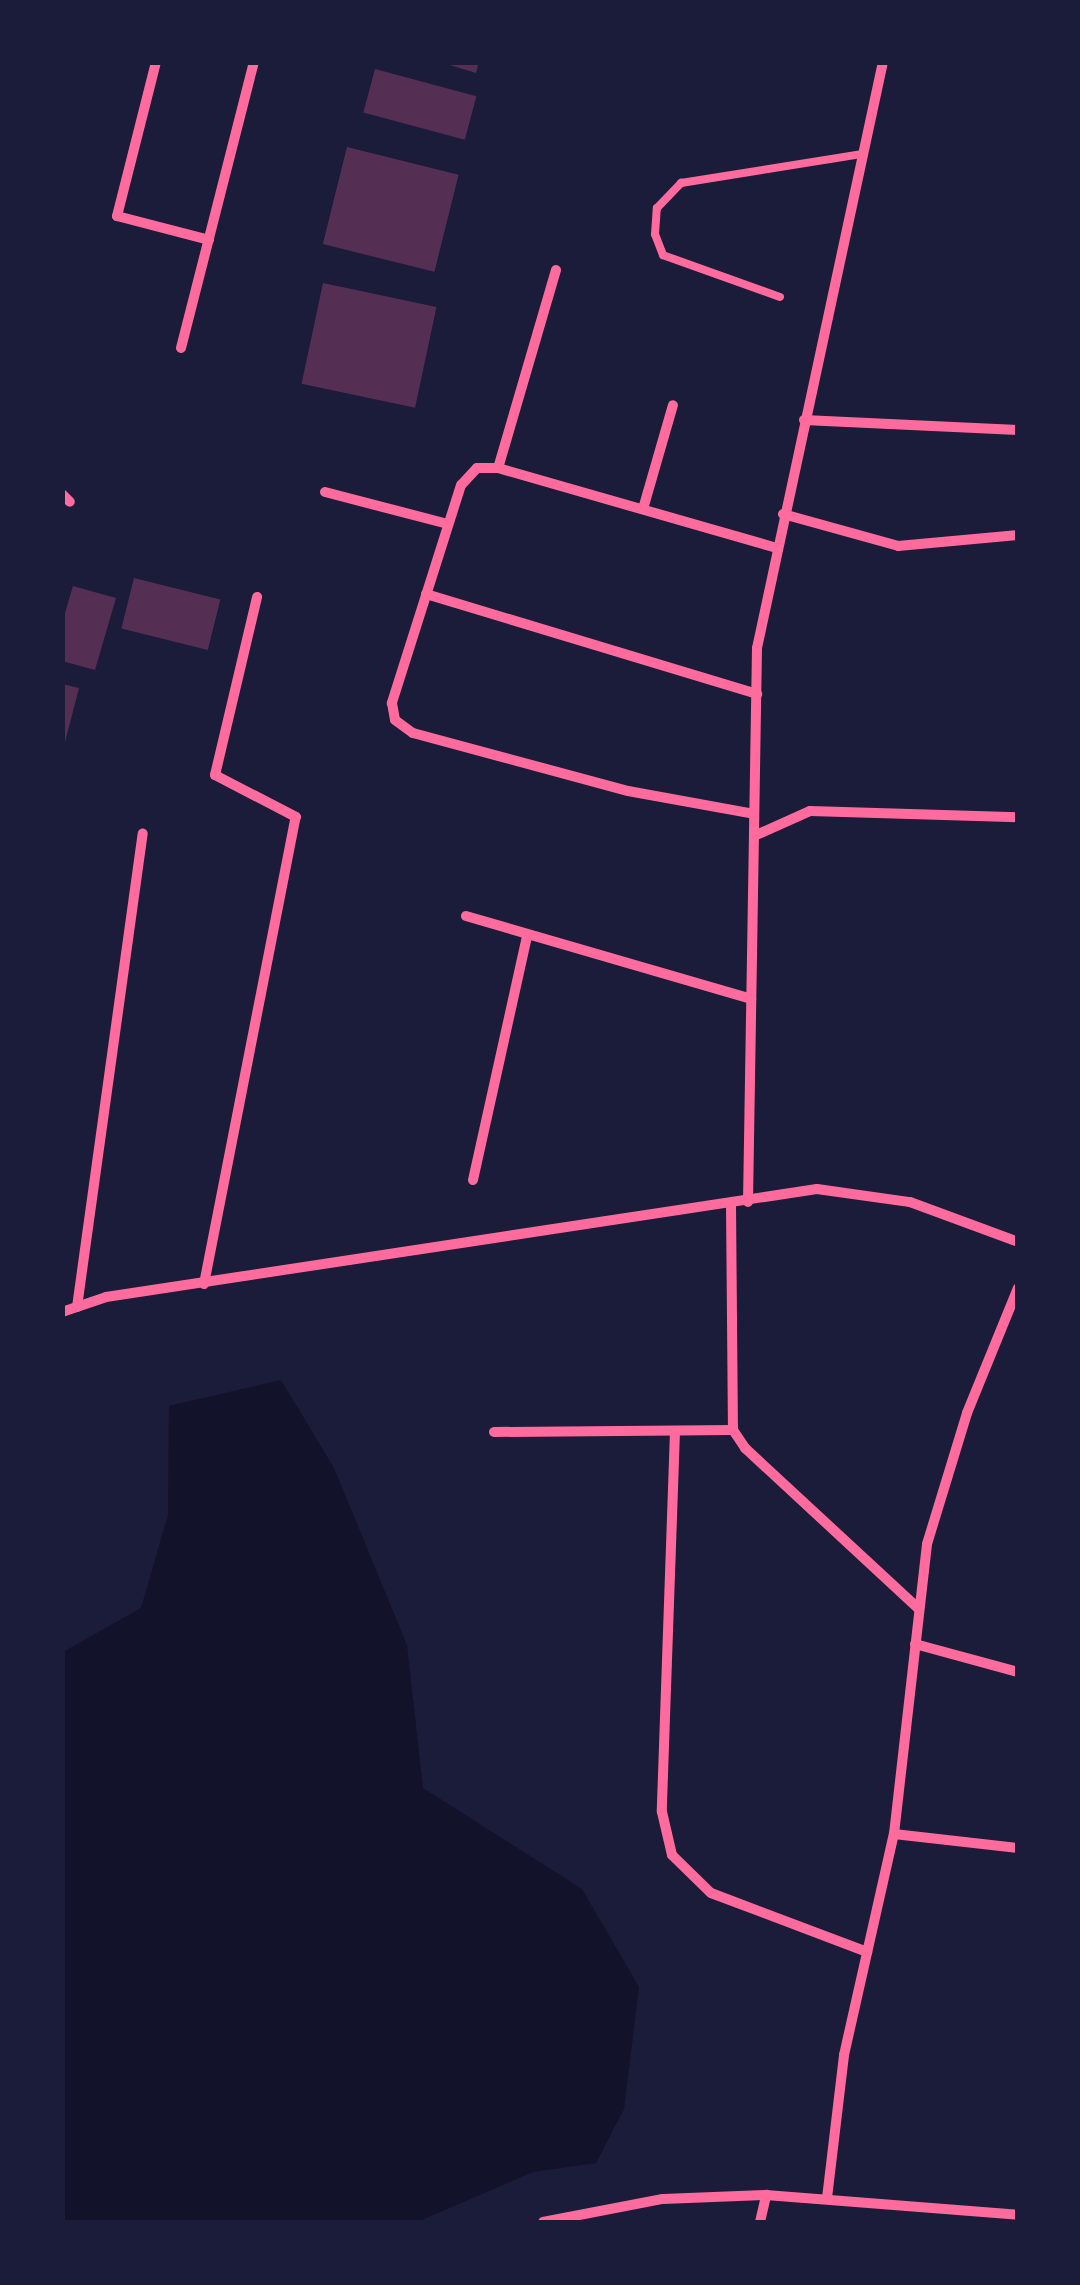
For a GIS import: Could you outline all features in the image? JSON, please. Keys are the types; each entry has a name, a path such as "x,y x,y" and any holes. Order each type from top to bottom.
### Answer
{"street":[{"path":"156,62 118,216 209,240"},
{"path":"181,348 254,62"},
{"path":"748,1202 757,648 883,62"},
{"path":"498,468 556,270"},
{"path":"643,510 674,405"},
{"path":"804,420 1018,430"},
{"path":"754,814 628,792 414,733 395,720 392,702 462,485 477,468 498,468 777,548"},
{"path":"325,492 448,524"},
{"path":"783,514 898,546 1018,536"},
{"path":"426,594 757,694"},
{"path":"204,1284 296,817 215,775 258,598"},
{"path":"754,836 810,812 1018,817"},
{"path":"77,1307 143,834"},
{"path":"466,916 751,999"},
{"path":"473,1180 527,936"},
{"path":"62,1312 204,1284 817,1189 910,1202 1018,1242"},
{"path":"731,1205 733,1430"},
{"path":"828,2198 844,2056 894,1834 919,1610 938,1506 1018,1288"},
{"path":"494,1432 733,1430 919,1610"},
{"path":"675,1431 662,1812 672,1855 711,1893 867,1952"},
{"path":"915,1644 1018,1672"},
{"path":"894,1834 1018,1848"},
{"path":"760,2222 766,2194"},
{"path":"543,2222 616,2208 766,2194 975,2217 1018,2215"},
{"path":"614,2222 616,2208"}],"lane":[{"path":"780,298 662,254 655,234 658,208 681,182 863,154"}],"shaded area":[{"path":"281,1380 334,1468 407,1645 423,1788 582,1889 639,1987 624,2109 596,2163 533,2172 417,2222 63,2222 63,1652 141,1608 168,1515 169,1406"}],"building":[{"path":"440,62 479,62 476,73"},
{"path":"375,69 476,96 465,140 363,112"},
{"path":"347,147 459,175 434,272 323,244"},
{"path":"323,283 436,307 415,408 302,384"},
{"path":"134,578 220,600 208,650 121,628"},
{"path":"73,586 116,598 95,670 62,661 62,623"},
{"path":"62,684 79,688 64,746 62,746"}]}
